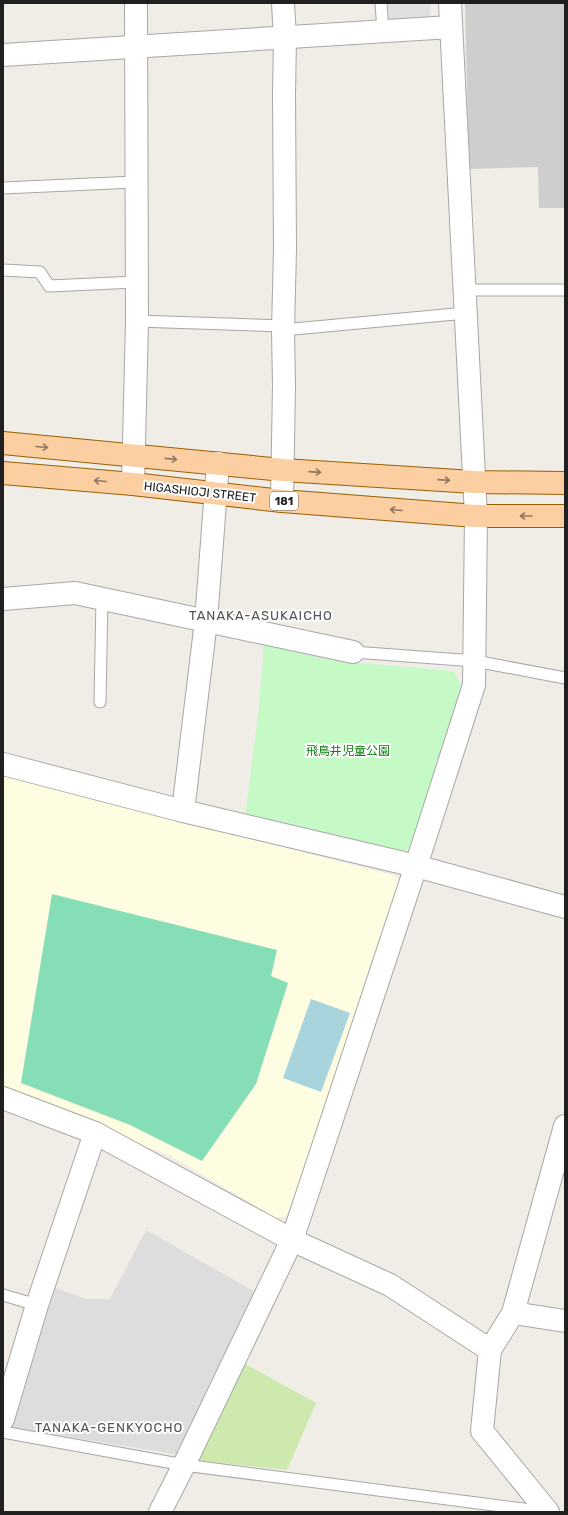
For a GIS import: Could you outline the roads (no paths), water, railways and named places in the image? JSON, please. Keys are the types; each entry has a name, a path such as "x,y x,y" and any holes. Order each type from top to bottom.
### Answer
{"main road":[{"path":"3,443 283,470 474,482 565,483"},
{"name":"HIGASHIOJI STREET","path":"3,473 133,484 282,501 476,516 565,516"}],"street":[{"path":"133,484 136,321 136,3"},
{"path":"282,501 285,249 285,38 283,3"},
{"path":"160,1512 292,1240 416,866 474,685 476,516 450,27 450,3"},
{"path":"3,55 450,27"},
{"path":"183,810 206,621 218,463"},
{"path":"3,599 75,593 353,652"},
{"path":"3,764 183,810 416,866 565,907"},
{"path":"3,1098 95,1133 292,1240 390,1285 490,1350"},
{"path":"548,1512 482,1431 490,1350 513,1313 565,1126"},
{"path":"3,1419 37,1306 95,1133"},
{"path":"513,1313 565,1321"}],"lane":[{"path":"380,3 382,31"},
{"path":"3,188 135,182"},
{"path":"3,270 40,272 49,286 136,282"},
{"path":"465,290 565,290"},
{"path":"136,321 283,328 466,313"},
{"path":"100,702 102,598"},
{"path":"353,652 475,661 565,678"},
{"path":"3,1295 37,1306"},
{"path":"3,1432 184,1465 548,1512"}],"water":[{"path":"311,999 350,1013 321,1092 283,1078"}],"district":[{"name":"TANAKA-ASUKAICHO","path":"261,615"},
{"name":"TANAKA-GENKYOCHO","path":"109,1427"}],"park label":[{"name":"飛鳥井児童公園","path":"348,751"}]}
